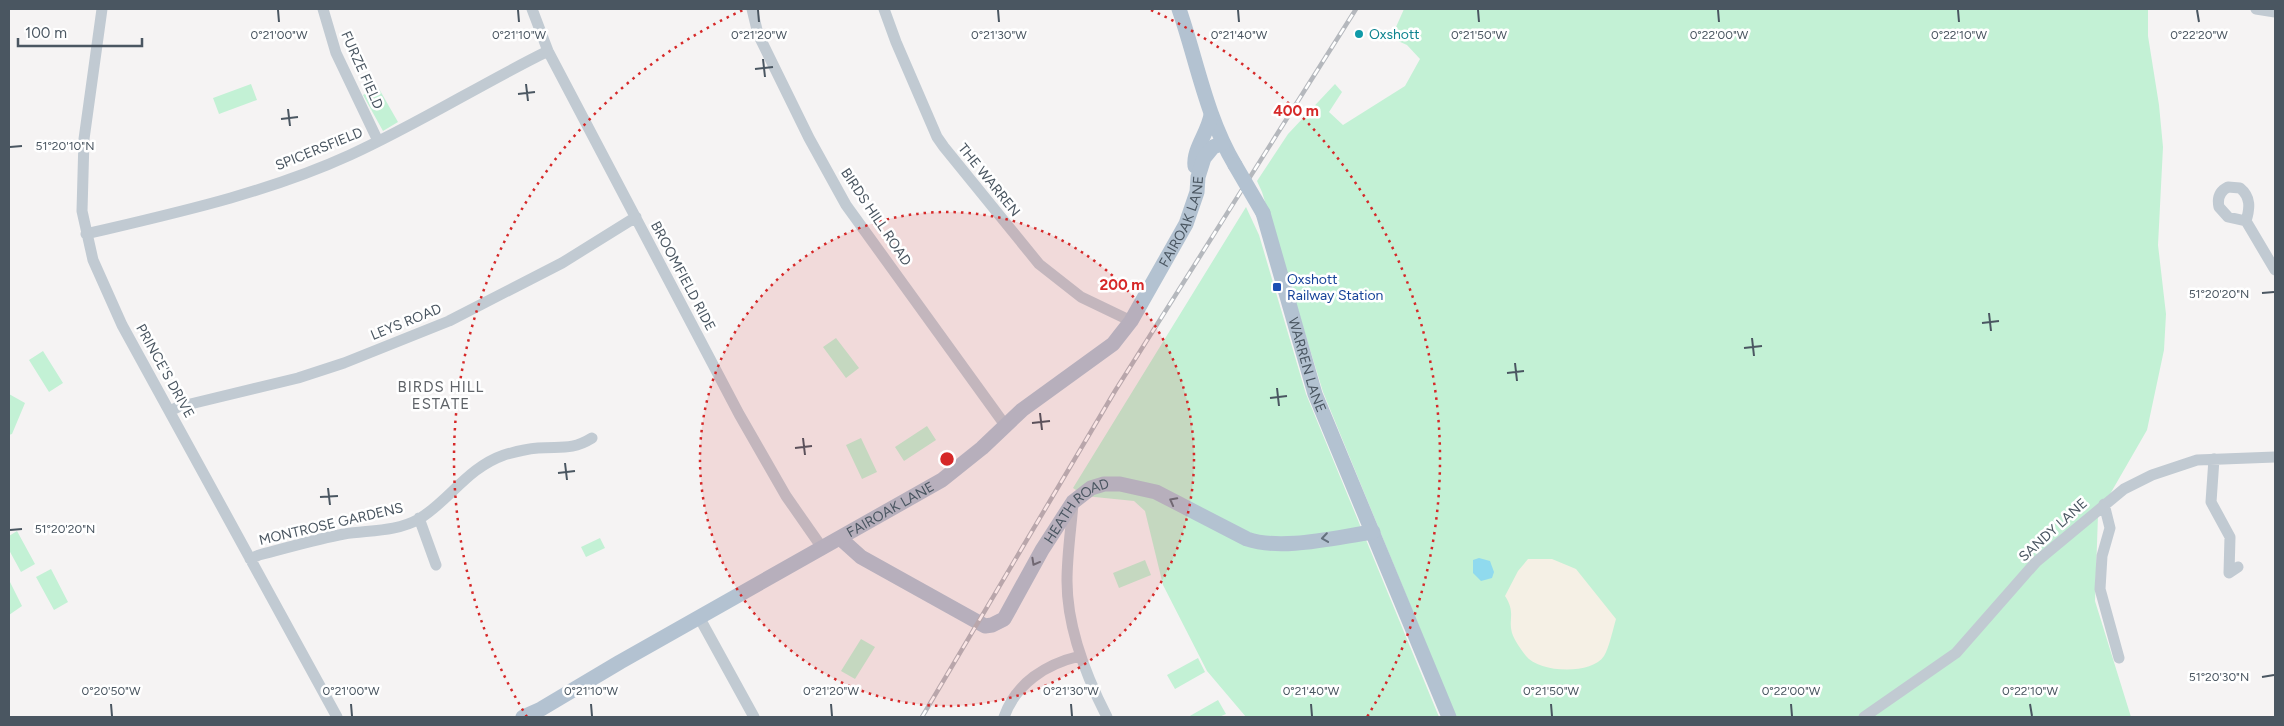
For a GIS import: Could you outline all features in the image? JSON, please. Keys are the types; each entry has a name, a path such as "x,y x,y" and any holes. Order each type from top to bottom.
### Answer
{"main road":[{"name":"WARREN LANE","path":"1179,9 1211,115 1234,165 1263,213 1315,394 1449,717"},
{"path":"1198,177 1195,157 1209,126 1211,115"},
{"name":"FAIROAK LANE","path":"523,717 541,709 699,617 841,539 942,480 968,460 1022,410 1113,344 1131,321 1186,224 1197,192 1198,177 1204,158 1209,151 1223,143"},
{"name":"HEATH ROAD","path":"841,539 861,557 985,626 1004,619 1042,550 1073,502 1091,488 1104,484 1120,484 1156,492 1247,540 1258,543 1280,544 1373,532"}],"street":[{"name":"PRINCE'S DRIVE","path":"102,9 84,138 81,188 82,211 93,260 104,287 170,411 337,717"},
{"name":"FURZE FIELD","path":"323,9 336,53 378,141"},
{"name":"BROOMFIELD RIDE","path":"532,9 548,51 752,437 786,496 823,549"},
{"name":"BIRDS HILL ROAD","path":"752,9 758,34 809,138 839,193 1005,425"},
{"name":"THE WARREN","path":"884,9 936,137 1039,264 1081,297 1131,321"},
{"path":"2256,9 2275,12"},
{"name":"SPICERSFIELD","path":"86,234 200,206 286,180 349,155 378,141 548,51"},
{"name":"LEYS ROAD","path":"170,411 178,407 307,375 352,360 449,321 562,263 636,217"},
{"path":"2246,220 2275,270"},
{"name":"MONTROSE GARDENS","path":"250,559 259,555 345,534 392,528 419,518 471,473 488,462 504,455 529,450 576,447 592,438"},
{"name":"SANDY LANE","path":"1864,717 1956,654 2036,562 2124,489 2152,475 2197,460 2275,458"},
{"path":"2214,459 2211,502 2230,537 2229,573 2238,568"},
{"path":"1073,502 1067,582 1080,656 1107,717"},
{"path":"2104,504 2110,528 2102,556 2100,589 2120,658"},
{"name":"MONTROSE GARDENS","path":"419,518 436,565"},
{"path":"699,617 754,717"},
{"path":"1004,717 1020,689 1034,675 1054,663 1080,656"}],"green space":[{"path":"1404,9 2148,9 2148,36 2159,105 2163,147 2158,245 2166,314 2164,350 2147,430 2098,515 2095,601 2131,717 1456,717 1323,392 1257,181 1288,134 1335,84 1342,92 1329,112 1343,125 1405,86 1420,59 1407,45 1398,41 1396,27"},
{"path":"251,84 257,100 219,114 213,98"},
{"path":"378,87 398,122 383,131 363,95"},
{"path":"1246,207 1259,235 1306,394 1439,717 1246,717 1207,671 1163,585 1145,511 1134,501 1085,496 1073,488"},
{"path":"836,338 859,368 846,378 823,347"},
{"path":"43,351 63,383 49,392 29,360"},
{"path":"9,394 25,403 12,434 9,435"},
{"path":"927,426 936,440 904,461 895,447"},
{"path":"861,438 877,472 862,479 846,445"},
{"path":"17,531 35,564 21,572 9,550 9,536"},
{"path":"600,538 605,548 586,557 581,547"},
{"path":"1145,560 1151,575 1119,588 1113,573"},
{"path":"51,569 68,602 54,610 36,577"},
{"path":"9,580 22,606 9,615"},
{"path":"861,639 875,647 855,679 841,671"},
{"path":"1198,658 1205,672 1175,689 1167,675"},
{"path":"1218,700 1226,714 1219,717 1188,717"}],"sand":[{"path":"1528,559 1552,559 1576,569 1616,619 1606,653 1598,662 1577,669 1553,668 1533,662 1520,648 1512,633 1511,611 1505,596 1518,571"}],"water":[{"path":"1479,558 1490,561 1494,572 1492,578 1481,581 1473,573 1473,560"}],"railway":[{"path":"922,717 1115,391 1356,9"}],"place":[{"name":"Oxshott","path":"1359,34"},
{"name":"Oxshott Railway Station","path":"1277,287"}],"district":[{"name":"BIRDS HILL ESTATE","path":"441,396"}]}
